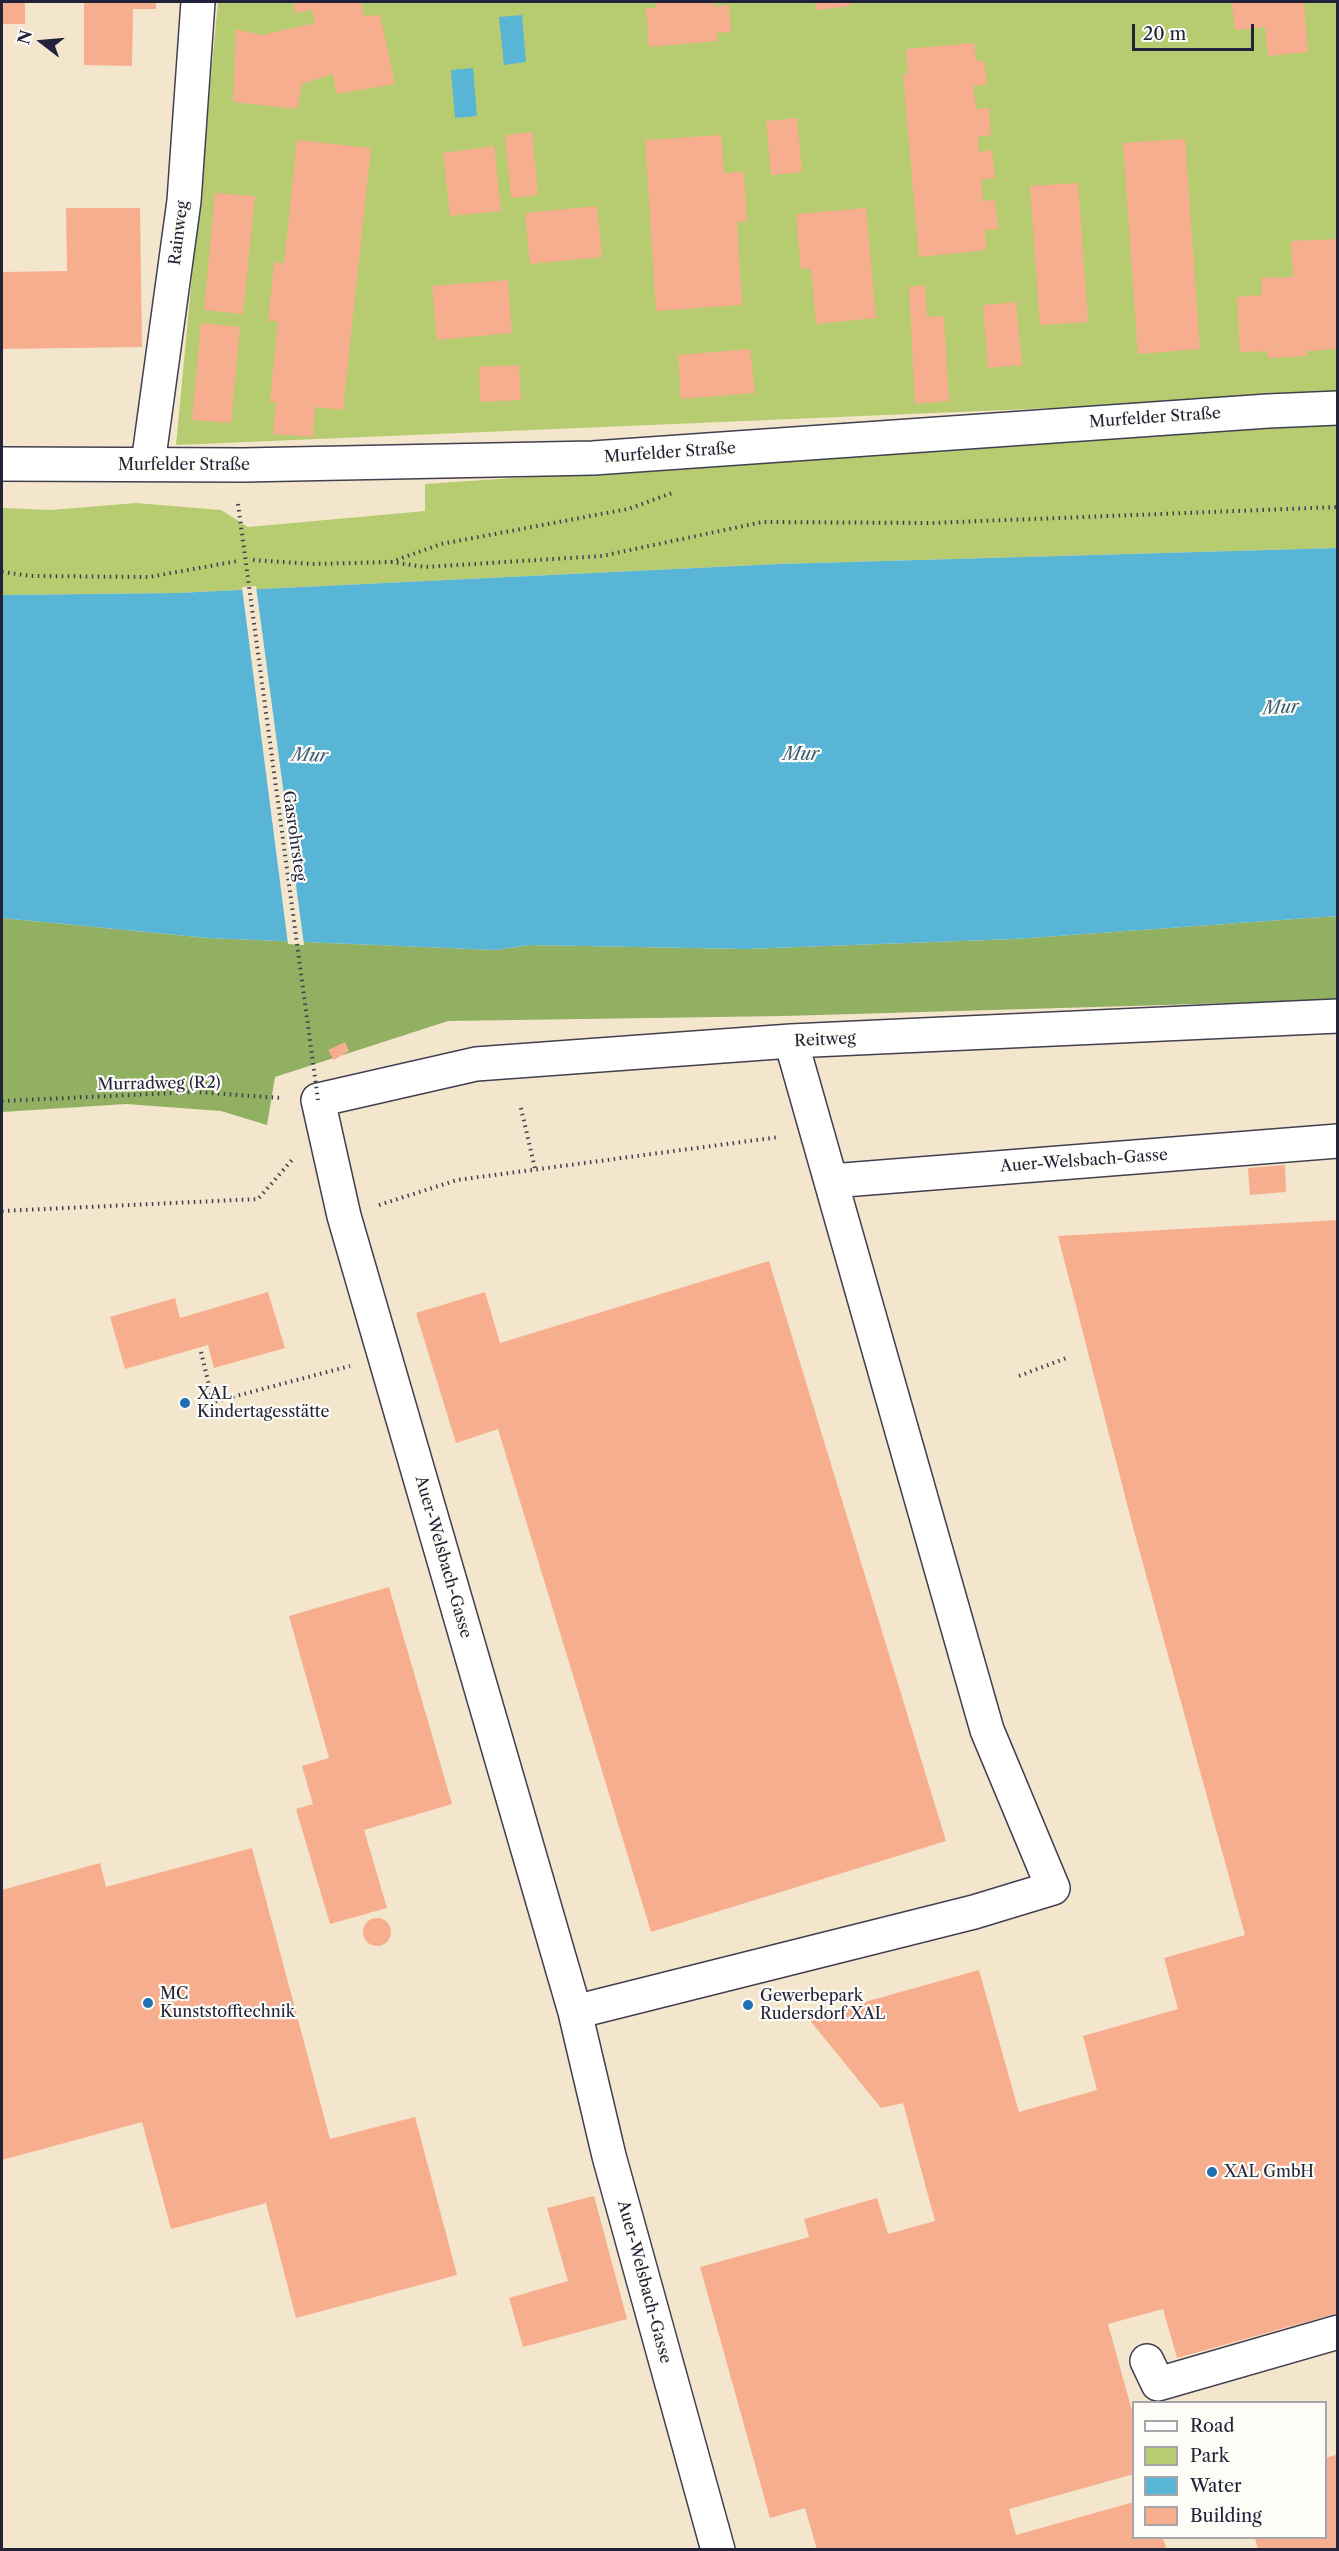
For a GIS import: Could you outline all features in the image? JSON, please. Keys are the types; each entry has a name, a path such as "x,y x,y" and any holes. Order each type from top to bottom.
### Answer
{"street":[{"name":"Rainweg","path":"148,464 184,201 198,2"},
{"name":"Murfelder Straße","path":"2,464 254,465 592,458 1256,411 1338,408"},
{"name":"Reitweg","path":"316,1108 476,1064 790,1041 1338,1016"},
{"path":"575,2012 974,1912 1053,1888 987,1730 790,1041"},
{"name":"Auer-Welsbach-Gasse","path":"316,1108 344,1216 575,2012 609,2156 717,2550"},
{"name":"Auer-Welsbach-Gasse","path":"831,1181 1338,1141"},
{"path":"1147,2361 1158,2384 1338,2332"}],"path":[{"path":"391,562 441,544 628,509 682,489"},
{"name":"Gasrohrsteg","path":"238,504 316,1108"},
{"path":"253,560 312,564 391,562 425,567 602,556 762,522 931,523 1338,507"},
{"path":"2,572 31,576 149,577 238,561"},
{"name":"Murradweg (R2)","path":"2,1101 195,1092 284,1098"},
{"path":"2,1210 258,1199 316,1108"},
{"path":"521,1108 535,1169"},
{"path":"344,1216 457,1180 817,1132"},
{"path":"201,1352 213,1402 359,1364 386,1360"},
{"path":"1018,1376 1069,1357"}],"green space":[{"path":"218,2 1337,2 1337,396 176,445"},
{"path":"1337,423 1337,548 779,564 177,593 2,595 2,508 50,510 136,503 221,510 248,527 425,511 425,484"},
{"path":"1337,916 1337,1000 784,1016 448,1021 275,1077 267,1125 221,1111 126,1104 2,1112 2,918 208,938 496,950 529,945 745,949 1015,939"}],"water":[{"path":"522,15 526,62 504,65 499,17"},
{"path":"473,68 477,116 455,118 451,70"},
{"name":"Mur","path":"1337,548 1337,916 1015,939 745,949 529,945 496,950 208,938 2,918 2,595 177,593 779,564"}],"pier":[{"path":"256,586 304,945 288,944 242,587"}],"building":[{"path":"2,2 25,2 25,24 2,24"},
{"path":"84,2 156,2 156,9 133,9 132,66 84,65"},
{"path":"293,2 361,2 364,16 380,15 395,84 336,94 333,74 302,84 297,109 233,102 236,29 262,35 315,23 312,10 296,13"},
{"path":"656,2 714,3 714,7 729,5 731,32 716,33 718,41 649,47 646,8 656,8"},
{"path":"815,2 850,2 851,6 816,10"},
{"path":"1232,2 1304,2 1308,52 1268,56 1265,27 1235,30"},
{"path":"974,43 976,61 984,60 987,85 973,85 976,109 989,108 991,135 978,137 979,152 992,150 995,178 981,179 983,201 995,200 998,229 985,230 986,250 919,257 903,74 908,74 906,49"},
{"path":"797,118 802,172 771,175 766,121"},
{"path":"532,132 538,195 511,198 505,135"},
{"path":"721,135 724,173 744,172 747,221 737,222 742,305 656,311 645,140"},
{"path":"1185,139 1200,349 1138,354 1123,143"},
{"path":"297,140 371,148 343,410 315,407 313,437 273,434 276,403 270,402 278,322 268,321 274,262 284,263"},
{"path":"494,146 501,211 450,216 443,153"},
{"path":"1078,183 1088,322 1040,325 1030,186"},
{"path":"215,193 255,196 243,314 204,310"},
{"path":"597,206 602,257 530,264 525,213"},
{"path":"66,208 140,208 142,347 2,349 2,272 67,271"},
{"path":"866,208 876,318 816,324 811,268 801,269 796,214"},
{"path":"1337,239 1338,349 1307,351 1307,356 1268,358 1267,351 1240,352 1237,297 1262,295 1261,278 1293,277 1291,241"},
{"path":"508,280 512,333 437,340 432,286"},
{"path":"925,285 927,317 944,316 949,401 915,404 909,287"},
{"path":"1016,302 1022,365 988,368 983,305"},
{"path":"201,323 240,327 231,423 192,420"},
{"path":"750,349 755,393 681,399 678,355"},
{"path":"519,365 521,400 480,402 479,367"},
{"path":"345,1042 349,1051 334,1060 328,1050"},
{"path":"1285,1165 1286,1192 1250,1195 1248,1168"},
{"name":"XAL GmbH","path":"1338,1220 1338,2313 1177,2358 1163,2309 1108,2324 1132,2411 1132,2475 1009,2509 1016,2535 1132,2503 1132,2539 1163,2539 1167,2550 817,2550 805,2508 770,2518 700,2267 809,2237 804,2219 877,2198 888,2234 935,2221 903,2103 881,2108 808,2018 979,1970 1019,2112 1097,2090 1083,2036 1178,2009 1164,1958 1245,1935 1134,1531 1058,1236"},
{"path":"769,1261 946,1841 651,1932 498,1429 456,1443 416,1313 485,1292 500,1343"},
{"path":"268,1292 285,1348 214,1368 208,1345 125,1369 110,1317 175,1298 180,1318"},
{"path":"389,1587 452,1804 364,1830 387,1908 330,1924 296,1809 313,1804 302,1766 329,1758 289,1616"},
{"name":"MC Kunststofftechnik","path":"252,1848 330,2139 415,2117 457,2275 296,2318 266,2203 171,2229 142,2122 2,2160 2,1890 100,1863 106,1887"},
{"path":"377,1918 387,1922 391,1932 387,1942 377,1946 367,1942 363,1932 367,1922"},
{"path":"594,2196 627,2319 523,2347 509,2298 568,2281 547,2208"},
{"path":"1338,2454 1338,2550 1258,2550 1255,2539 1327,2539 1327,2458"}],"place":[{"name":"XAL Kindertagesstätte","path":"185,1403"},
{"name":"MC Kunststofftechnik","path":"148,2003"},
{"name":"Gewerbepark Rudersdorf XAL","path":"748,2005"},
{"name":"XAL GmbH","path":"1212,2172"}]}
